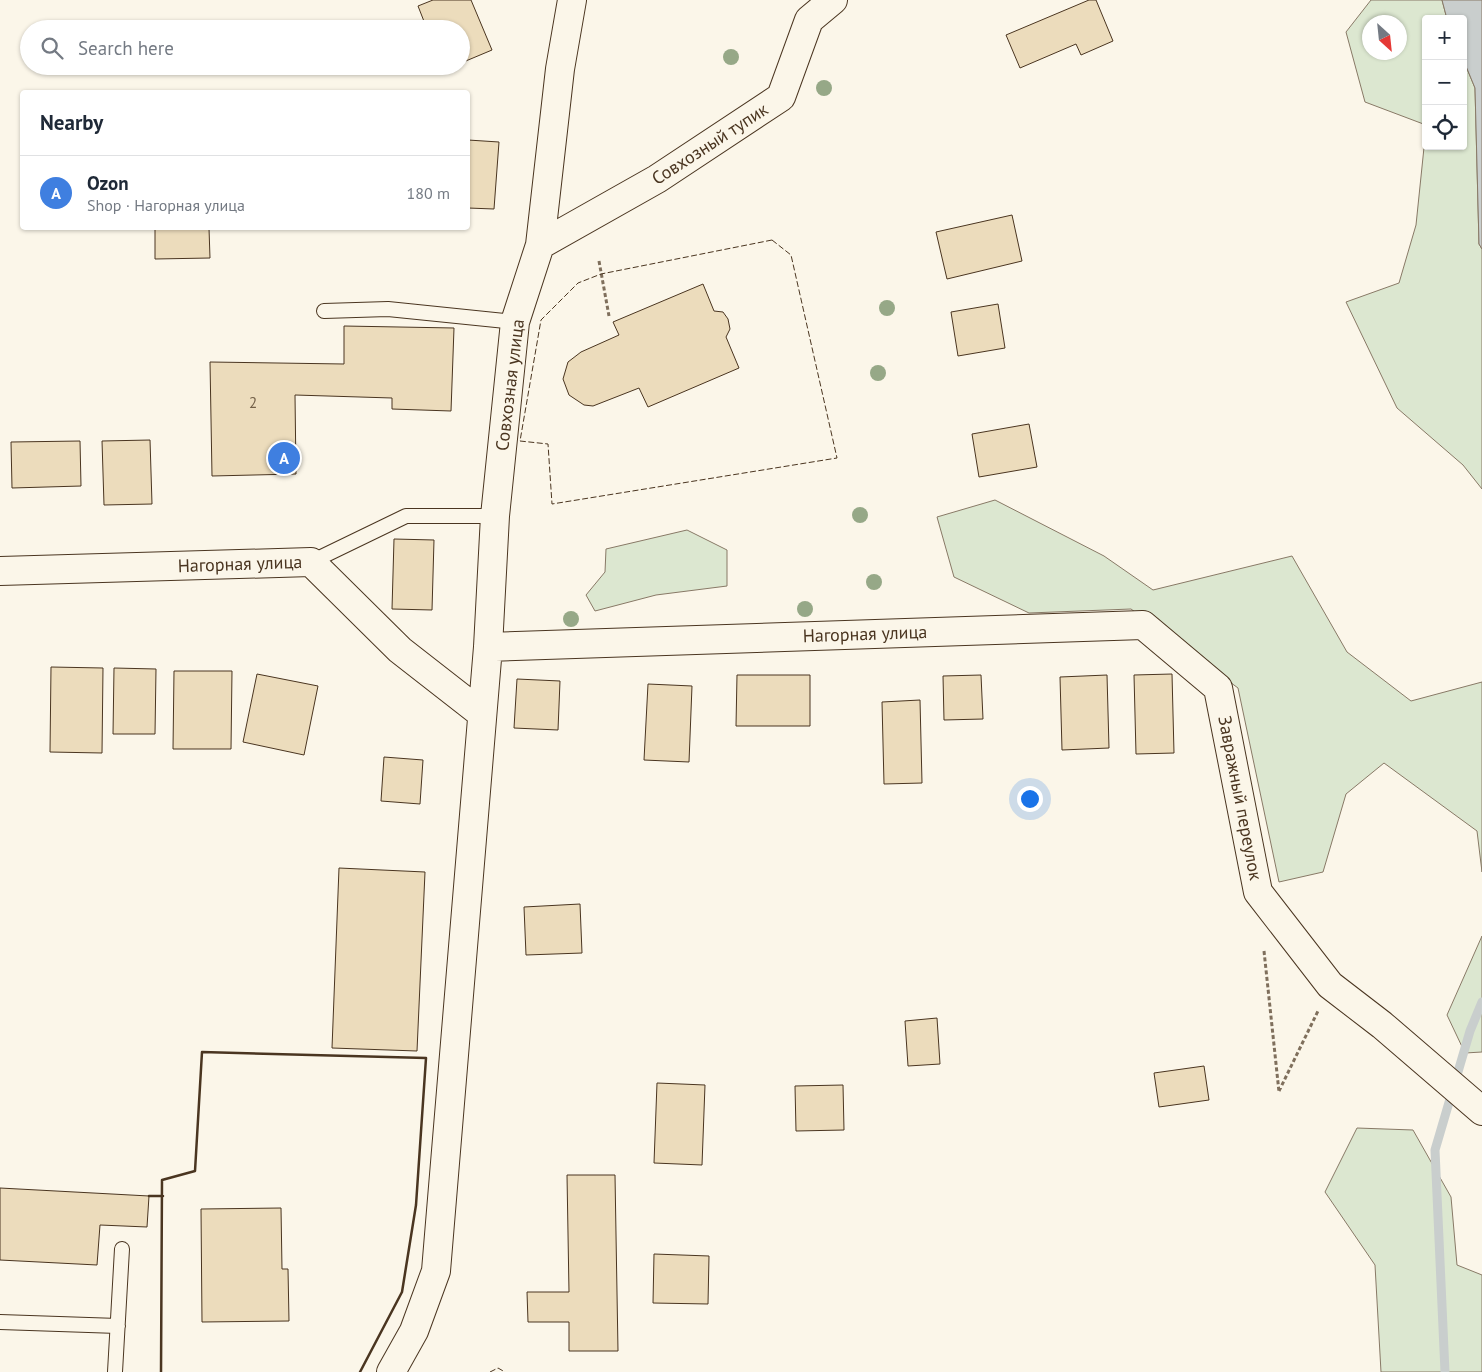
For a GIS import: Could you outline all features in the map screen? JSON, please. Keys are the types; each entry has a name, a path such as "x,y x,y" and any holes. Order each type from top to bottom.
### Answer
{"street":[{"name":"Совхозная улица","path":"391,1372 414,1331 436,1271 488,647 495,516 515,322 540,245 560,69 572,0"},
{"name":"Совхозный тупик","path":"540,245 657,179 780,97 809,20 833,0"},
{"name":"Нагорная улица","path":"0,571 311,562 400,650 482,714"},
{"name":"Нагорная улица","path":"488,647 1143,625 1218,688"},
{"name":"Завражный переулок","path":"1218,688 1258,892 1330,985 1382,1025 1482,1112"}],"lane":[{"path":"324,311 388,309 515,322"},
{"path":"311,562 406,516 495,516"},
{"path":"115,1372 122,1249"},
{"path":"0,1322 118,1326"}],"path":[{"path":"599,261 609,316"},
{"path":"1264,949 1279,1092 1330,985"}],"green space":[{"path":"1371,0 1442,0 1446,15 1422,15 1422,123 1365,102 1346,32"},
{"path":"1467,69 1475,88 1479,244 1482,249 1482,489 1463,465 1397,408 1346,302 1399,283 1416,225 1424,150 1467,150"},
{"path":"995,500 1104,556 1153,590 1292,556 1347,652 1411,701 1482,682 1482,872 1477,831 1384,763 1346,794 1323,872 1279,882 1238,688 1131,609 1029,613 954,577 937,517"},
{"path":"687,530 727,550 727,586 656,595 595,611 586,595 605,572 606,549"},
{"path":"1482,936 1482,1052 1465,1053 1447,1015"},
{"path":"1357,1128 1413,1130 1451,1197 1457,1265 1482,1275 1482,1372 1381,1372 1375,1265 1325,1192"}],"shaded area":[{"path":"1442,0 1482,0 1482,249 1479,244 1475,88 1467,69 1467,15 1446,15"}],"building":[{"path":"433,0 471,0 492,50 470,59 470,20 423,20 418,6"},
{"path":"1089,0 1096,0 1113,41 1081,55 1076,44 1020,68 1006,35"},
{"path":"470,140 499,142 494,209 470,208"},
{"path":"1012,215 1022,261 947,279 936,232"},
{"path":"155,230 209,230 210,258 155,259"},
{"path":"703,284 714,311 723,312 728,319 730,329 726,337 739,368 648,407 639,388 593,406 584,405 569,395 563,379 568,362 581,352 619,335 613,322"},
{"path":"998,304 1005,348 958,356 951,312"},
{"path":"344,326 454,328 451,411 392,409 392,398 295,395 296,474 212,476 210,362 344,364"},
{"path":"1029,424 1037,467 979,477 972,434"},
{"path":"150,440 152,504 104,505 102,441"},
{"path":"80,441 81,486 12,488 11,442"},
{"path":"394,539 434,540 432,610 392,609"},
{"path":"51,667 103,668 102,753 50,752"},
{"path":"114,668 156,669 155,734 113,734"},
{"path":"174,671 232,671 231,749 173,749"},
{"path":"257,674 318,686 304,755 243,742"},
{"path":"1172,674 1174,753 1136,754 1134,675"},
{"path":"737,675 810,675 810,726 736,726"},
{"path":"981,675 983,719 944,720 943,676"},
{"path":"1107,675 1109,748 1062,750 1060,677"},
{"path":"517,679 560,681 558,730 514,728"},
{"path":"648,684 692,686 689,762 644,760"},
{"path":"920,700 922,783 884,784 882,702"},
{"path":"384,757 423,760 420,804 381,801"},
{"path":"339,868 425,872 417,1051 332,1048"},
{"path":"580,904 582,953 526,955 524,907"},
{"path":"937,1018 940,1064 908,1066 905,1021"},
{"path":"1204,1066 1209,1100 1159,1107 1154,1073"},
{"path":"657,1083 705,1085 702,1165 654,1163"},
{"path":"843,1085 844,1130 796,1131 795,1086"},
{"path":"567,1175 615,1175 618,1351 569,1351 569,1322 528,1322 527,1292 569,1292"},
{"path":"0,1188 149,1196 147,1227 100,1225 97,1265 0,1260"},
{"path":"281,1208 282,1269 288,1269 289,1321 202,1322 201,1209"},
{"path":"654,1254 709,1256 708,1304 653,1303"}],"waterway":[{"path":"1445,1372 1435,1150 1470,1031 1482,1002"}],"fence":[{"path":"772,240 791,255 837,458 552,504 548,444 520,441 541,320 578,283 601,274 772,240"},
{"path":"490,1372 498,1368 505,1372"}],"wall":[{"path":"161,1372 162,1180 195,1171 202,1052 426,1058 416,1205 402,1292 360,1372"},
{"path":"149,1196 163,1196"}],"place":[{"name":"Ozon","path":"284,458"}]}
